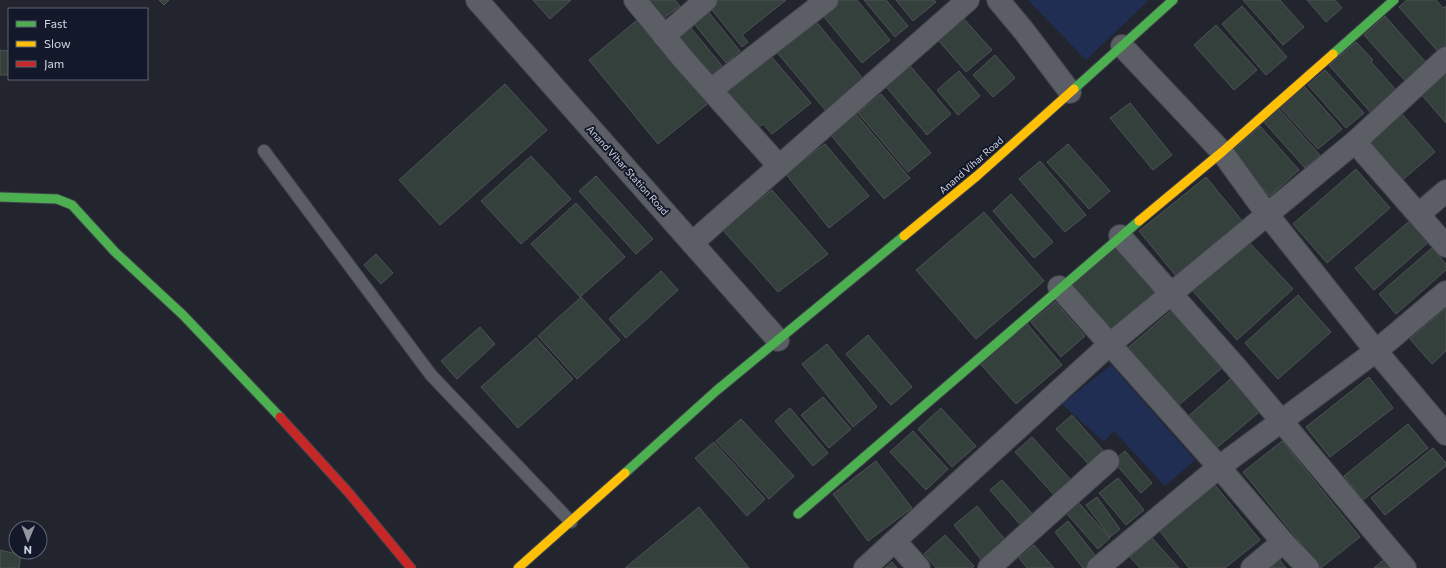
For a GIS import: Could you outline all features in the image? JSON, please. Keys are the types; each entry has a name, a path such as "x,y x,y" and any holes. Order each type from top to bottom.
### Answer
{"street":[{"name":"Anand Vihar Station Road","path":"477,0 778,340"},
{"path":"635,0 664,36 779,166"},
{"path":"664,36 706,0"},
{"path":"711,90 827,0"},
{"path":"692,243 968,0"},
{"path":"998,0 1070,92"},
{"name":"Anand Vihar Road","path":"518,568 572,522 716,391 978,175 1173,0"},
{"path":"798,514 1060,287 1222,152 1394,0"},
{"path":"1122,46 1222,152 1267,214 1376,351 1446,434"},
{"path":"864,568 1109,345 1355,142 1446,58"},
{"path":"1355,142 1446,246"},
{"path":"1419,214 1446,191"},
{"path":"0,197 57,199 72,205 115,252 183,315 283,420 349,493 411,568"},
{"path":"1120,236 1235,366 1405,568"},
{"path":"1060,287 1109,345 1219,467 1283,542 1308,568"},
{"path":"1098,568 1219,467 1376,351 1446,292"},
{"path":"989,568 1108,461"},
{"path":"895,541 919,568"},
{"path":"1252,568 1283,542"}],"lane":[{"path":"264,151 431,375 572,522"}],"shaded area":[{"path":"1028,0 1149,0 1086,60"},
{"path":"1111,365 1195,460 1165,486 1114,431 1104,442 1062,404"}],"building":[{"path":"159,0 169,0 164,5"},
{"path":"533,0 571,0 550,19"},
{"path":"645,0 675,0 680,6 661,20"},
{"path":"715,0 786,0 742,35 748,42 742,47 708,5"},
{"path":"835,0 857,0 890,40 862,63 820,12"},
{"path":"864,0 886,0 908,26 895,37"},
{"path":"896,0 934,0 936,2 913,21"},
{"path":"1243,0 1280,0 1304,27 1283,45"},
{"path":"1307,0 1335,0 1342,8 1326,22"},
{"path":"1407,0 1436,0 1443,8 1446,6 1446,50 1441,55 1399,7"},
{"path":"1242,6 1287,57 1266,75 1222,24"},
{"path":"706,9 740,51 726,63 691,20"},
{"path":"642,16 712,100 658,144 589,60"},
{"path":"1385,16 1429,66 1408,84 1364,35"},
{"path":"963,18 992,50 966,72 938,40"},
{"path":"814,19 864,80 826,111 775,50"},
{"path":"1216,25 1257,70 1234,90 1194,45"},
{"path":"691,28 723,67 709,79 677,39"},
{"path":"1356,42 1373,60 1371,62 1398,92 1372,114 1329,65"},
{"path":"0,50 8,51 8,75 0,75"},
{"path":"770,55 811,103 772,134 763,124 755,130 724,94"},
{"path":"995,55 1015,78 993,97 973,75"},
{"path":"906,61 951,114 927,135 881,81"},
{"path":"1325,70 1364,113 1346,128 1308,85"},
{"path":"959,71 980,96 958,115 937,90"},
{"path":"1446,72 1446,123 1420,93"},
{"path":"505,84 547,130 440,225 399,180"},
{"path":"1304,86 1342,129 1318,149 1280,107"},
{"path":"881,94 931,153 908,172 858,113"},
{"path":"1130,103 1172,155 1153,170 1110,118"},
{"path":"1278,108 1320,155 1305,168 1263,121"},
{"path":"855,113 910,178 884,199 830,134"},
{"path":"1402,114 1435,152 1399,183 1365,145"},
{"path":"1260,126 1299,170 1270,196 1231,152"},
{"path":"825,144 869,196 829,228 785,173"},
{"path":"1068,144 1110,191 1089,209 1047,162"},
{"path":"531,156 571,199 521,244 481,201"},
{"path":"1040,161 1086,215 1065,232 1019,179"},
{"path":"1356,169 1390,208 1327,263 1293,224"},
{"path":"596,176 653,239 636,254 579,191"},
{"path":"1206,177 1243,222 1176,276 1139,231"},
{"path":"772,190 828,254 778,292 722,229"},
{"path":"1011,194 1053,242 1034,258 993,211"},
{"path":"576,203 625,257 580,297 531,244"},
{"path":"984,212 1044,281 976,339 916,270"},
{"path":"1412,219 1431,240 1374,290 1355,268"},
{"path":"1246,239 1293,289 1237,340 1191,289"},
{"path":"1116,247 1160,298 1115,336 1072,284"},
{"path":"1432,248 1446,264 1446,270 1396,314 1379,294"},
{"path":"376,254 393,273 381,284 364,265"},
{"path":"661,271 678,290 626,338 609,319"},
{"path":"1298,295 1331,332 1278,379 1245,343"},
{"path":"581,297 620,340 577,379 538,336"},
{"path":"1055,302 1085,336 1061,357 1031,322"},
{"path":"1446,308 1446,351 1432,364 1410,339"},
{"path":"1172,310 1222,368 1173,410 1123,352"},
{"path":"1024,320 1062,365 1016,404 977,360"},
{"path":"480,327 495,344 457,379 441,361"},
{"path":"868,335 912,387 891,405 846,354"},
{"path":"536,338 573,379 518,428 481,387"},
{"path":"827,344 877,407 853,427 802,364"},
{"path":"1235,375 1264,408 1213,451 1185,419"},
{"path":"1369,377 1393,408 1330,457 1306,427"},
{"path":"823,397 851,429 829,448 801,415"},
{"path":"790,408 828,453 813,466 775,421"},
{"path":"941,408 976,446 952,467 918,429"},
{"path":"1072,415 1108,456 1093,469 1056,429"},
{"path":"741,419 794,476 769,499 716,441"},
{"path":"1408,424 1428,448 1363,500 1344,476"},
{"path":"913,431 948,469 926,490 890,452"},
{"path":"1032,437 1071,480 1054,495 1015,452"},
{"path":"1282,441 1360,537 1321,568 1243,472"},
{"path":"714,442 765,499 747,516 695,458"},
{"path":"1433,448 1446,463 1446,466 1385,515 1371,498"},
{"path":"1125,451 1152,483 1141,493 1113,461"},
{"path":"876,461 912,508 868,541 833,494"},
{"path":"1118,478 1144,510 1126,525 1099,493"},
{"path":"1002,480 1037,519 1025,530 990,490"},
{"path":"1215,485 1260,540 1225,568 1189,568 1159,530"},
{"path":"1097,497 1120,529 1110,537 1086,505"},
{"path":"1078,502 1110,538 1098,549 1066,513"},
{"path":"977,506 1007,542 983,562 954,525"},
{"path":"699,507 749,568 625,568"},
{"path":"1068,521 1099,560 1088,568 1083,568 1055,532"},
{"path":"945,535 974,566 972,568 936,568 924,554"},
{"path":"1152,538 1179,568 1140,568 1130,557"},
{"path":"1034,545 1054,568 1027,568 1019,558"},
{"path":"0,550 8,552 8,560 20,560 19,568 0,568"},
{"path":"1389,555 1401,568 1374,568"},
{"path":"1279,559 1286,568 1268,568"},
{"path":"892,562 897,568 885,568"}],"traffic: fast":[{"path":"1074,89 1173,0"},
{"path":"1333,54 1394,0"},
{"path":"0,197 57,199 72,205 115,252 183,315 280,417"},
{"path":"798,514 1139,221"},
{"path":"625,473 716,391 904,236"}],"traffic: slow":[{"path":"1139,221 1222,152 1333,54"},
{"path":"904,236 978,175 1074,89"},
{"path":"518,568 625,473"}],"traffic: jam":[{"path":"280,417 349,493 411,568"}]}
